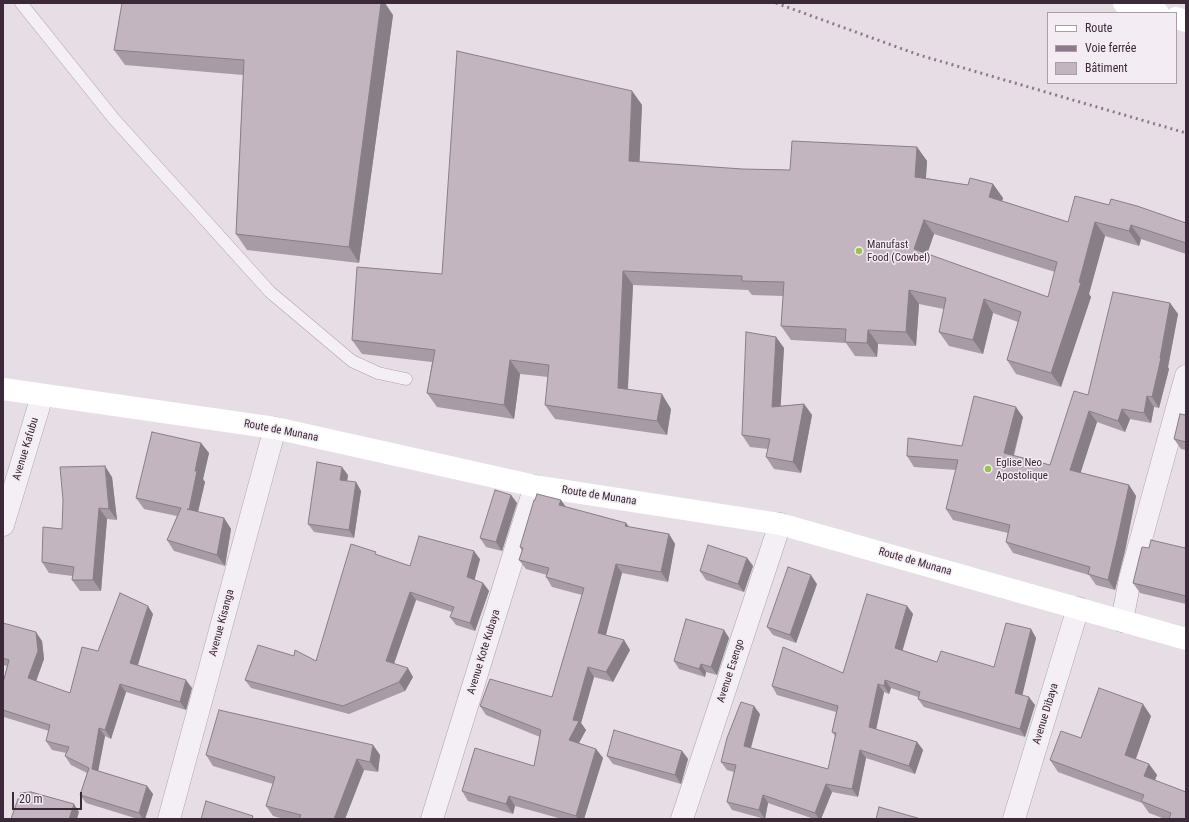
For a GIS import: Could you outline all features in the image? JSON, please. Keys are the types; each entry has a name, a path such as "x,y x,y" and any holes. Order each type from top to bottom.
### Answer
{"main road":[{"path":"1124,3 1155,12"},
{"name":"Route de Munana","path":"3,390 274,428 535,486 780,524 1186,639"}],"street":[{"path":"1122,621 1130,579 1186,376"},
{"name":"Avenue Kafubu","path":"3,526 42,396"},
{"name":"Avenue Kisanga","path":"169,819 274,428"},
{"name":"Avenue Kote Kubaya","path":"432,819 535,486"},
{"name":"Avenue Esengo","path":"682,819 780,524"},
{"name":"Avenue Dibaya","path":"1014,819 1078,608"}],"lane":[{"path":"21,3 114,119 270,292 352,361 378,373 406,379"}],"building":[{"path":"122,3 381,3 349,247 236,234 244,60 114,50"},
{"path":"457,51 632,91 629,161 742,169 790,170 792,141 917,147 915,177 968,185 970,178 993,184 989,197 1068,222 1075,196 1109,205 1111,199 1137,206 1186,223 1186,243 1131,225 1129,231 1095,222 1079,282 1081,283 1051,373 1007,360 1021,312 984,299 973,340 939,332 946,298 909,290 906,332 868,330 867,343 845,342 846,329 781,326 784,282 742,281 742,276 623,271 618,388 662,394 657,421 545,405 549,365 510,360 504,405 427,393 435,350 352,340 357,267 442,274","holes":["924,220 1057,262 1048,297 914,249"]},
{"path":"1113,292 1170,303 1161,358 1152,397 1147,396 1144,413 1122,409 1118,421 1089,411 1070,470 1129,485 1108,580 1088,574 1090,567 1006,542 1010,525 946,509 958,460 907,456 908,438 962,446 974,396 1016,407 1004,453 1050,465 1074,391 1088,395"},
{"path":"746,332 776,337 772,407 804,404 793,462 766,457 770,439 742,435"},
{"path":"1180,414 1186,415 1186,442 1174,439"},
{"path":"152,432 201,443 189,510 224,518 217,555 167,540 181,508 136,498"},
{"path":"317,462 342,467 340,480 356,482 349,530 308,524"},
{"path":"105,466 109,509 99,508 93,580 72,580 74,567 42,562 43,527 62,529 63,500 60,467"},
{"path":"495,490 511,495 496,542 480,538"},
{"path":"537,494 561,500 559,505 626,523 625,526 669,534 661,572 616,564 598,633 624,640 606,672 588,667 573,720 579,721 569,740 596,749 576,816 509,796 506,804 462,791 475,748 534,766 541,730 480,706 490,679 552,697 584,588 546,577 549,568 519,560 523,548 520,547"},
{"path":"419,536 474,551 467,577 483,583 470,623 450,617 454,607 410,592 386,661 408,668 399,682 343,706 245,680 258,645 294,656 295,650 316,661 351,544 376,552 375,554 410,566"},
{"path":"1151,540 1185,548 1186,543 1186,596 1133,583 1142,547 1149,548"},
{"path":"708,545 747,558 738,584 700,571"},
{"path":"788,567 811,575 790,635 767,627"},
{"path":"120,593 148,606 130,663 186,680 180,702 120,684 105,730 99,728 92,769 147,786 139,813 80,795 89,768 65,756 69,747 46,741 50,725 3,710 3,683 9,660 3,658 3,623 36,632 38,651 28,678 70,693 82,647 98,651"},
{"path":"867,594 907,606 895,648 937,662 941,651 994,667 1006,623 1031,629 1015,693 1029,697 1020,729 918,699 920,692 885,680 884,686 878,684 869,727 917,742 909,766 860,750 852,789 826,784 815,813 763,795 759,810 727,802 736,765 721,762 727,738 741,702 754,706 744,746 828,769 836,733 832,732 838,706 772,686 783,647 843,673"},
{"path":"686,619 724,630 711,667 701,664 699,669 674,661"},
{"path":"1099,688 1143,704 1125,755 1149,764 1144,776 1186,792 1186,819 1169,819 1171,813 1141,801 1144,795 1050,760 1061,731 1081,738"},
{"path":"219,710 373,745 370,762 357,759 334,819 299,819 301,815 266,806 275,777 206,755"},
{"path":"614,730 682,751 675,775 607,756"},
{"path":"31,792 74,804 69,819 11,819 20,793"},
{"path":"206,801 253,816 252,819 201,819"},
{"path":"879,807 921,819 876,819"}],"railway":[{"path":"776,3 919,55 1186,133"}],"place":[{"name":"Manufast Food (Cowbel)","path":"859,251"},
{"name":"Eglise Neo Apostolique","path":"988,469"}]}
